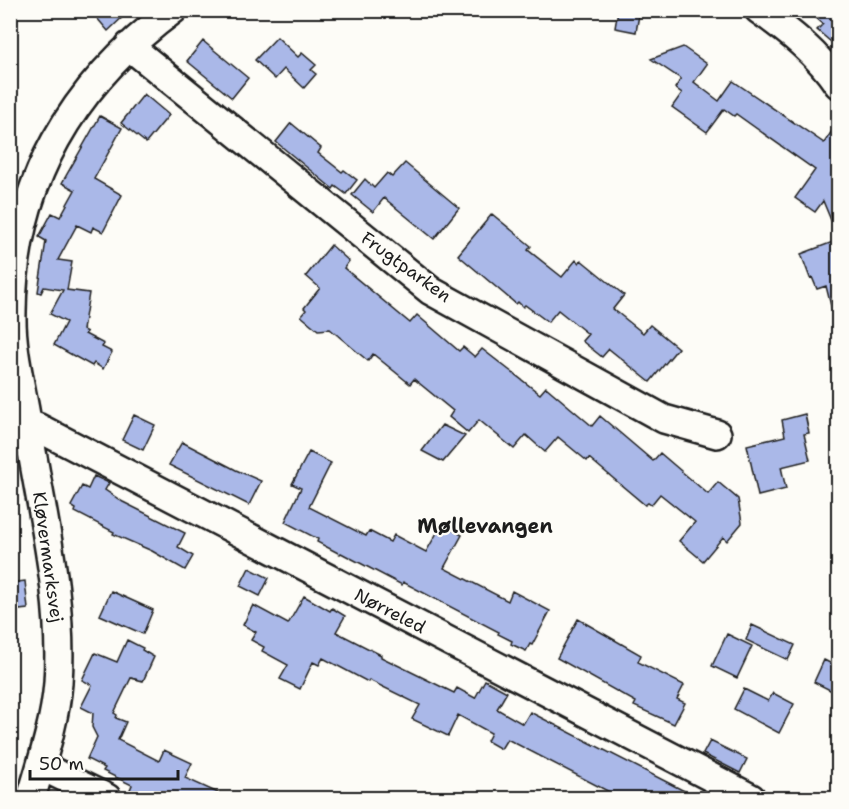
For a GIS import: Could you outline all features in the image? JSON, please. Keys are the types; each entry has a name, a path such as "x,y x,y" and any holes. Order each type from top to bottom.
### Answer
{"street":[{"name":"Kløvermarksvej","path":"31,798 41,766 57,686 58,618 22,425 12,315 17,249 22,225 38,179 69,118 95,81 129,46 173,10"},
{"path":"759,10 806,46 823,62 838,84"},
{"name":"Frugtparken","path":"129,46 431,291 664,419 717,434"},
{"name":"Nørreled","path":"22,425 37,427 751,798"},
{"path":"41,766 107,798"}],"building":[{"path":"90,10 130,10 108,31"},
{"path":"618,10 637,10 636,15 639,15 636,32 615,28"},
{"path":"807,10 838,10 838,36 831,42 817,30 823,24"},
{"path":"277,37 298,57 302,53 316,65 311,70 316,74 304,88 284,69 275,79 255,60"},
{"path":"203,41 248,78 232,98 187,61"},
{"path":"683,47 707,64 694,82 719,101 733,81 824,143 838,122 838,237 823,201 815,212 795,198 815,170 736,114 734,116 724,109 707,132 672,107 682,93 675,88 681,79 651,59"},
{"path":"144,94 169,115 146,143 121,123"},
{"path":"100,116 122,128 94,179 122,195 103,232 93,227 91,232 77,225 58,260 72,262 67,290 89,293 83,330 87,332 85,334 104,344 102,347 112,352 103,369 94,363 92,366 54,345 66,322 50,314 63,290 44,287 41,293 38,292 46,241 39,237 52,213 60,217 75,190 62,183"},
{"path":"291,123 321,148 318,153 342,172 344,170 357,180 346,194 335,186 333,189 276,142"},
{"path":"405,163 459,208 434,239 384,198 373,212 352,195 365,179 374,188 387,173 392,177"},
{"path":"492,214 531,246 528,250 562,277 576,260 579,263 581,260 624,295 613,309 643,333 650,325 678,348 650,382 609,349 602,357 582,341 588,334 558,310 548,322 525,305 523,307 518,302 516,304 458,255"},
{"path":"838,240 838,314 833,314 826,286 817,289 801,254"},
{"path":"331,245 349,261 344,268 410,323 417,315 459,351 463,347 475,357 482,349 540,394 546,387 592,426 600,416 653,461 660,453 708,494 718,482 738,499 742,523 727,541 723,537 703,561 679,541 695,522 660,494 651,505 648,503 645,505 589,458 587,461 558,437 545,452 526,435 514,449 479,420 468,433 449,417 453,411 414,379 410,384 373,354 368,361 330,329 318,330 301,316 306,310 304,308 320,288 306,276"},
{"path":"805,414 809,433 804,434 810,460 781,467 786,489 758,496 747,445 785,436 782,420"},
{"path":"134,415 155,425 143,450 122,440"},
{"path":"442,425 465,436 443,462 422,451"},
{"path":"182,442 261,481 249,505 169,465"},
{"path":"309,452 331,463 309,507 366,536 369,531 390,542 394,535 426,552 442,524 462,535 444,568 508,601 512,591 550,611 532,645 530,644 526,651 511,644 512,641 498,634 499,632 403,582 402,585 340,554 317,542 318,539 285,522 301,488 292,484"},
{"path":"94,476 109,483 105,490 123,502 185,533 178,547 193,556 185,570 75,512 76,509 71,506 82,486 88,489"},
{"path":"249,568 269,578 260,596 240,586"},
{"path":"25,581 28,609 10,611 10,583"},
{"path":"111,591 153,610 143,634 100,615"},
{"path":"304,596 330,611 332,608 345,616 336,632 381,657 454,693 457,688 475,698 485,680 507,692 497,709 523,724 530,712 698,798 621,798 507,739 501,749 487,741 491,733 458,715 448,736 412,719 420,705 369,680 368,682 323,658 319,665 313,662 300,689 280,679 288,665 262,651 264,647 251,640 256,632 243,625 253,605 288,624"},
{"path":"578,619 641,655 638,662 684,685 677,699 685,703 674,724 634,706 636,702 557,658"},
{"path":"752,625 795,645 788,660 746,640"},
{"path":"727,634 752,646 737,678 712,666"},
{"path":"127,640 154,657 143,681 131,678 114,713 117,715 116,718 126,722 118,740 159,761 164,750 192,763 185,778 229,798 126,798 132,785 103,771 105,768 87,759 97,737 92,727 93,713 81,707 92,685 82,680 95,653 117,662"},
{"path":"824,660 838,667 838,694 814,682"},
{"path":"744,689 768,701 773,693 794,704 779,733 734,709"},
{"path":"710,741 747,759 740,773 703,754"}],"district":[{"name":"Møllevangen","path":"485,526"}]}
